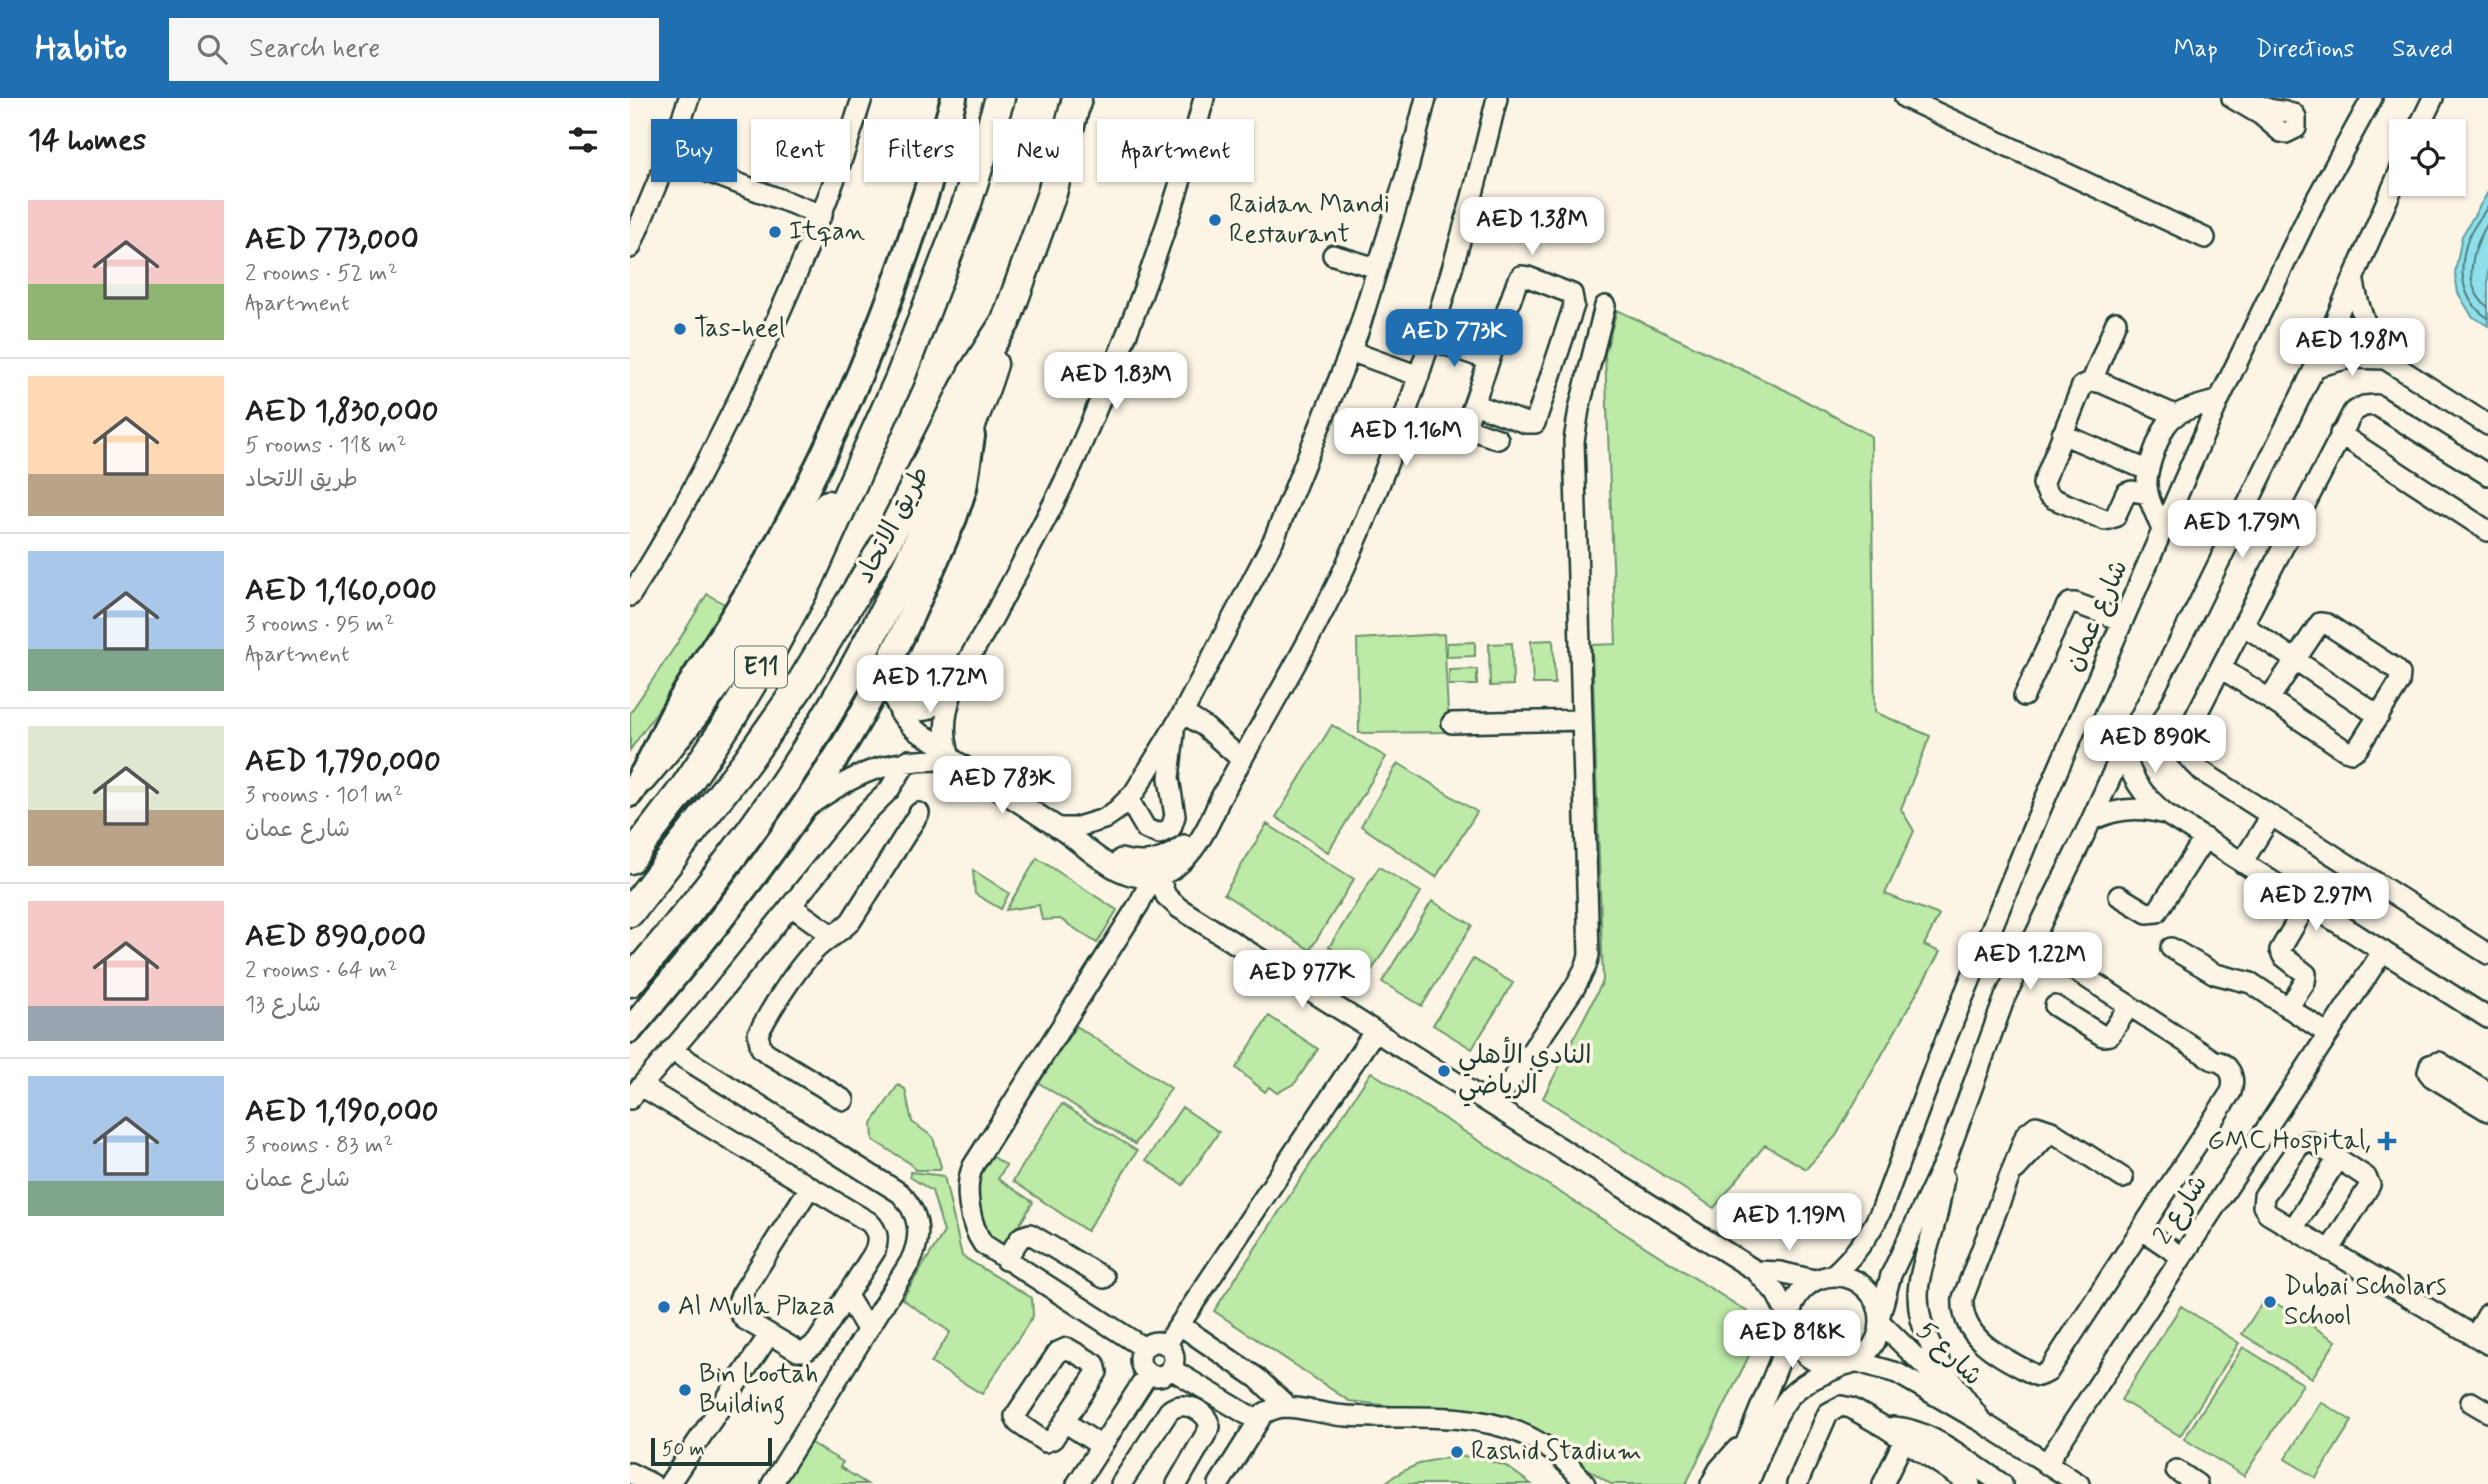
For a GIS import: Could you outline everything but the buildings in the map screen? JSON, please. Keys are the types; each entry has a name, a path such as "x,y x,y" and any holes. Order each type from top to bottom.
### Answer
{"highway":[{"name":"طريق الاتحاد","path":"630,859 685,787 730,720 809,580 900,378 965,206 1000,98"},
{"name":"طريق الاتحاد","path":"630,912 747,761 823,648 887,541 972,374 1006,321 1052,193 1077,98"},
{"path":"630,982 716,877 766,809 855,666 973,425 1006,321"},
{"path":"636,786 720,681 803,543 863,459"}],"main road":[{"path":"636,786 671,716 773,551 830,441 881,323 954,98"},
{"path":"630,1030 740,894 841,750 887,663 954,518 964,488 973,425"}],"street":[{"path":"682,119 689,98"},
{"path":"630,596 690,497 766,345 822,215 862,98"},
{"path":"799,813 835,787 877,768 908,761 946,760 950,754 944,728 950,695 994,616 1081,445 1153,263 1204,98"},
{"path":"1058,828 1089,825 1111,815 1129,800 1179,721 1274,539 1350,351 1406,172 1426,98"},
{"path":"887,663 891,692 900,713 915,730 1099,858 1122,872 1152,876 1172,870 1191,854 1345,567 1432,340 1458,255 1497,98"},
{"path":"1905,98 2205,238"},
{"path":"2232,98 2261,114 2281,132 2296,128 2296,117 2292,113 2269,109 2241,98"},
{"name":"شارع عمان","path":"1824,1278 1860,1248 1881,1211 1939,1056 2039,813 2219,400 2312,207 2372,98"},
{"path":"2423,119 2433,98"},
{"path":"630,248 658,182"},
{"path":"734,182 822,215"},
{"path":"1748,1484 1780,1410 1790,1395 1801,1386 1850,1363 1870,1349 1879,1332 1880,1319 1897,1259 1948,1154 2005,997 2124,748 2315,367 2389,196"},
{"path":"1333,255 1377,268"},
{"path":"1474,404 1526,423 1535,423 1575,297 1569,292 1528,277 1518,279 1468,420 1470,429 1498,439"},
{"path":"2354,282 2361,315 2385,359 2488,425"},
{"path":"1494,1105 1575,987 1586,966 1590,943 1574,441 1579,409 1605,306"},
{"path":"2092,381 2116,322"},
{"path":"1432,340 1489,360"},
{"path":"1350,351 1419,376"},
{"path":"2315,367 2350,358 2385,359"},
{"path":"2148,494 2132,491 2126,493 2115,517 2109,520 2048,495 2044,490 2044,477 2082,386 2092,381 2175,415"},
{"path":"2162,532 2148,494 2147,470 2164,427 2175,415 2219,400"},
{"path":"2488,475 2376,405 2364,406 2353,412 2189,729 2186,743 2186,755 2203,772 2488,954"},
{"path":"2062,434 2147,470"},
{"path":"2340,434 2488,531"},
{"path":"2024,696 2070,603 2123,621"},
{"path":"2221,668 2348,752 2358,748 2399,683 2400,674 2324,623 2316,627 2269,699"},
{"path":"2243,625 2379,716"},
{"path":"900,713 926,710 950,695"},
{"path":"1451,723 1582,720"},
{"path":"1179,721 1205,727 1246,751"},
{"path":"1129,800 1146,830 1159,834 1171,828 1175,816 1169,778 1179,721"},
{"path":"2124,748 2135,780 2148,800 2166,814 2488,1018"},
{"path":"810,1187 737,1301 739,1314 791,1349 806,1351 817,1342 875,1251 878,1244 875,1228 810,1187 636,1092 865,814 889,790 908,761"},
{"path":"852,778 864,794 865,814"},
{"path":"1075,840 1123,860 1154,862 1183,846 1219,801"},
{"path":"2091,821 2102,815 2127,809 2153,810 2166,814"},
{"path":"844,1100 766,1053 758,1041 761,1028 805,961 850,920 919,813"},
{"path":"2242,863 2271,816"},
{"path":"2119,896 2147,913 2157,912 2204,839"},
{"path":"1152,876 1179,908 1756,1271 1776,1293 1800,1350 1809,1358 1832,1366 1850,1363"},
{"path":"1144,1348 983,1244 975,1231 969,1188 971,1171 1139,904 1152,876"},
{"path":"2288,1008 2307,978 2304,971 2283,956 2280,950 2307,904"},
{"path":"791,906 833,936"},
{"path":"2171,948 2215,974 2251,983 2328,1034"},
{"name":"شارع 2","path":"2046,1464 2383,951"},
{"path":"2070,967 2213,1060 2226,1065 2233,1078 2231,1092 2051,1368 2043,1375 2032,1374 1977,1338 1967,1325 1962,1308 1966,1290 2030,1129 2036,1126 2051,1131 2123,1178"},
{"path":"2055,1006 2103,1036 2110,1035 2129,1006"},
{"path":"1167,1345 1374,1032"},
{"path":"671,1051 900,1193 917,1218 917,1248 777,1476 766,1484"},
{"path":"2488,1092 2439,1062 2430,1065 2428,1072 2432,1077 2488,1111"},
{"path":"2329,1251 2370,1185 2366,1177 2338,1158 2311,1142 2303,1143 2264,1196 2263,1206 2268,1213 2329,1251 2481,1340 2488,1314"},
{"path":"1948,1154 1935,1223 1919,1284 1919,1314 1933,1351 1982,1422"},
{"path":"2293,1229 2338,1158"},
{"path":"2142,1230 2182,1256"},
{"path":"1005,1260 1021,1237 1030,1234 1104,1278"},
{"path":"1756,1271 1824,1278 1844,1276 1864,1286 1872,1294 1880,1319"},
{"path":"1729,1484 1777,1368 1797,1296 1824,1278"},
{"path":"847,1296 867,1329"},
{"name":"شارع 5","path":"1880,1319 1901,1345 1982,1422"},
{"path":"1180,1325 1257,1378 1288,1407"},
{"path":"669,1484 769,1335"},
{"path":"1154,1342 1167,1345 1174,1356 1171,1369 1165,1375 1157,1377 1148,1374 1140,1362 1144,1348 1154,1342"},
{"path":"1067,1348 1095,1364 1097,1369 1065,1422 1053,1439 1045,1442 1018,1423 1015,1416 1058,1352 1067,1348"},
{"name":"شارع 5","path":"1850,1363 1897,1373 1982,1422 2079,1484"},
{"path":"1171,1369 1258,1422"},
{"path":"1077,1484 1148,1374"},
{"path":"2471,1402 2488,1412"},
{"path":"1121,1484 1169,1411 1176,1405 1185,1404 1206,1418 1210,1427 1177,1484"},
{"path":"1797,1484 1825,1418 1832,1409 1841,1406 1851,1408 1886,1428 1949,1478 1970,1484"},
{"path":"1219,1484 1258,1422 1269,1410 1288,1407 1342,1416 1463,1418 1491,1423 1518,1432 1543,1445 1563,1460 1585,1484"},
{"path":"1065,1422 1101,1446"},
{"path":"1886,1428 1906,1428 1924,1434 2002,1484"},
{"path":"1883,1484 1904,1440"},
{"path":"1711,1484 1729,1456 1745,1441"},
{"path":"2046,1464 2069,1484"},
{"path":"2176,1470 2197,1484"},
{"path":"630,1473 652,1484"}],"green space":[{"path":"1617,310 1785,390 1871,436 1875,712 1930,736 1901,809 1914,831 1885,894 1939,915 1924,945 1940,952 1836,1136 1806,1169 1765,1145 1714,1208 1543,1098 1603,981 1592,645 1616,644 1605,354"},
{"path":"707,594 726,605 681,677 630,750 630,713"},
{"path":"1444,634 1449,732 1359,733 1357,639"},
{"path":"1553,640 1555,684 1533,684 1531,641"},
{"path":"1475,642 1475,656 1447,657 1447,643"},
{"path":"1512,643 1513,685 1490,686 1489,644"},
{"path":"1477,669 1477,685 1449,685 1449,670"},
{"path":"1332,725 1386,757 1328,852 1276,817"},
{"path":"1398,763 1477,812 1436,877 1361,826"},
{"path":"1267,824 1354,879 1310,950 1224,894"},
{"path":"1037,858 1117,910 1097,943 1060,919 1042,920 1039,905 1006,910"},
{"path":"1379,867 1421,892 1370,973 1329,947"},
{"path":"973,870 1009,893 1001,909 975,894"},
{"path":"1432,901 1472,925 1422,1006 1382,982"},
{"path":"1473,959 1513,983 1472,1049 1433,1025"},
{"path":"1269,1016 1318,1049 1295,1083 1277,1093 1269,1087 1265,1092 1236,1068"},
{"path":"1076,1026 1171,1088 1135,1144 1039,1083"},
{"path":"1371,1072 1765,1323 1686,1484 1611,1484 1511,1420 1349,1401 1214,1311"},
{"path":"898,1085 905,1089 912,1122 933,1137 940,1170 915,1170 911,1164 873,1140 872,1123"},
{"path":"1062,1104 1137,1151 1087,1231 1013,1181"},
{"path":"1182,1107 1219,1132 1183,1185 1146,1160"},
{"path":"989,1154 1006,1165 998,1179 1033,1202 1011,1239 1004,1245 984,1232 975,1189 979,1169"},
{"path":"910,1172 944,1176 962,1256 1032,1298 1033,1316 982,1394 931,1363 950,1332 902,1299 944,1232 932,1191 910,1177"},
{"path":"2266,1297 2336,1341 2312,1378 2242,1334"},
{"path":"2181,1306 2239,1343 2180,1436 2121,1400"},
{"path":"2243,1347 2303,1384 2244,1476 2184,1439"},
{"path":"2321,1402 2352,1421 2316,1478 2285,1459"},
{"path":"804,1439 843,1462 840,1467 867,1484 777,1484"},
{"path":"1475,1456 1506,1466 1531,1484 1383,1484 1416,1465"}],"water":[{"path":"2488,192 2488,326 2472,316 2458,293 2455,273 2462,236"}],"place":[{"name":"Raidan Mandi Restaurant","path":"1215,220"},
{"name":"Itqan","path":"775,232"},
{"name":"Tas-heel","path":"680,329"},
{"name":"النادي الأهلي الرياضي","path":"1444,1071"},
{"name":"GMC Hospital,","path":"2387,1141"},
{"name":"Dubai Scholars School","path":"2270,1302"},
{"name":"Al Mulla Plaza","path":"664,1307"},
{"name":"Bin Lootah Building","path":"685,1390"},
{"name":"Rashid Stadium","path":"1457,1452"}]}
